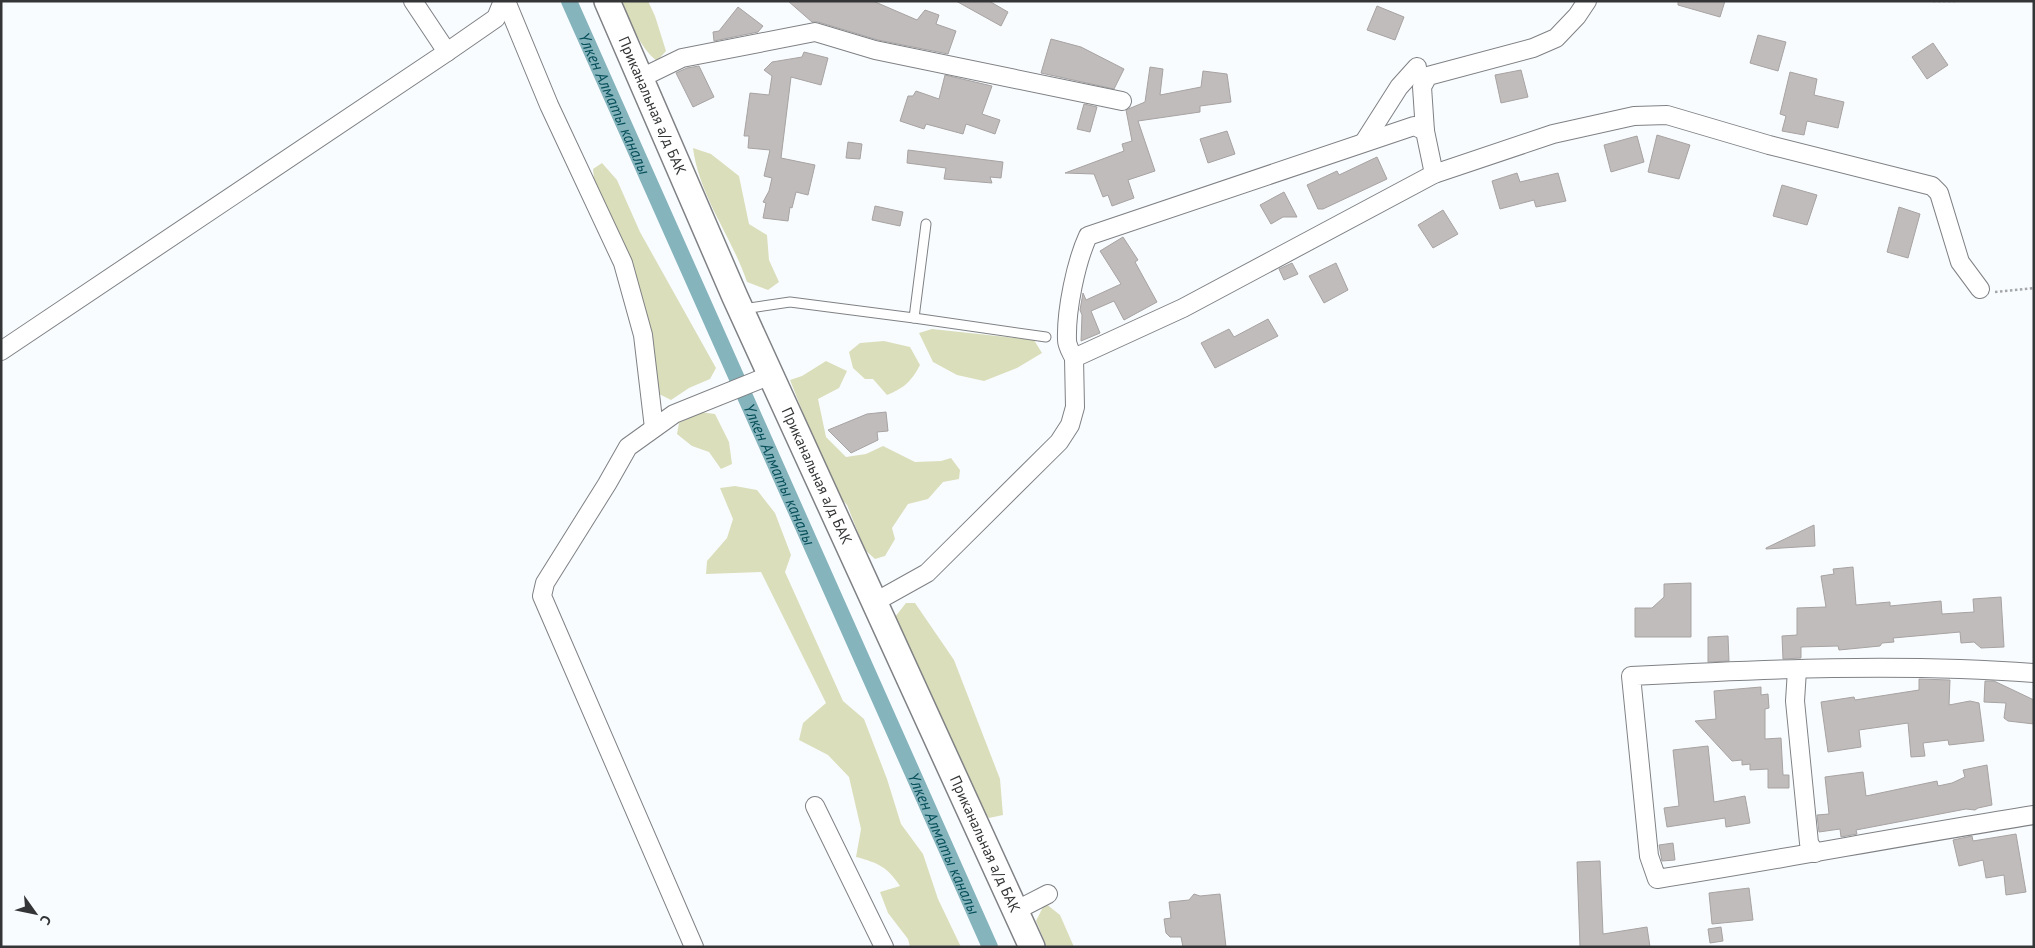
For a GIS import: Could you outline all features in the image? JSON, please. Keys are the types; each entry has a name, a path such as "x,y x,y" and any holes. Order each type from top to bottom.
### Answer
{"main road":[{"name":"Приканальная а/д БАК","path":"607,1 770,375 1032,947"}],"street":[{"path":"413,1 447,52"},
{"path":"1,351 496,18 505,1"},
{"path":"505,1 549,105 623,263 643,335 654,428"},
{"path":"1434,174 1426,130 1422,86 1428,76 1533,48 1556,38 1577,16 1584,2"},
{"path":"641,78 682,58 815,32 875,50 1122,102"},
{"path":"1364,142 1398,87 1417,67"},
{"path":"1074,358 1183,308 1434,174 1554,134 1634,116 1667,115 1769,145 1932,186 1939,193 1960,262 1980,289"},
{"path":"875,602 927,573 1059,442 1070,425 1075,407 1074,358 1066,342 1069,311 1082,250 1088,236 1414,126 1426,130"},
{"path":"694,947 542,596 545,583 628,447 674,414 770,375"},
{"path":"2034,673 1967,668 1796,670 1631,676 1649,856 1657,879 2034,815"},
{"path":"1796,670 1795,701 1808,834 1809,843 1815,853"},
{"path":"814,806 884,947"},
{"path":"1015,911 1048,894"}],"lane":[{"path":"914,318 926,224"},
{"path":"741,309 790,302 1046,337"}],"path":[{"path":"1933,1 1956,1"},
{"path":"1980,289 1991,292 2034,288"}],"green space":[{"path":"622,1 648,1 655,16 666,51 657,61 640,41"},
{"path":"693,148 711,154 739,176 749,224 767,235 769,260 779,282 768,290 747,282 741,265 702,183 696,166"},
{"path":"602,163 617,180 640,232 716,368 710,379 689,388 671,400 659,394 652,381 596,198 593,169"},
{"path":"932,329 1034,340 1042,353 1017,368 984,381 957,375 933,362 919,333"},
{"path":"884,341 910,347 920,365 906,384 887,395 873,379 865,379 853,368 849,352 860,343"},
{"path":"826,361 847,371 839,388 818,399 826,437 846,457 866,454 883,446 915,462 941,461 951,458 960,470 959,479 943,482 928,499 908,504 892,528 895,539 885,556 875,559 865,550 847,505 834,491 790,380 802,376"},
{"path":"700,412 715,414 729,442 732,464 721,469 709,452 692,446 677,434 679,423"},
{"path":"735,486 757,490 775,513 791,555 785,572 843,701 864,719 887,779 901,824 923,854 938,899 961,947 910,947 908,939 888,913 880,892 900,886 891,874 882,867 871,861 856,857 861,829 849,777 828,755 799,740 803,723 826,703 761,572 706,574 707,561 727,538 733,519 720,488"},
{"path":"906,603 915,603 954,660 1000,779 1003,815 989,818 976,803 895,617"},
{"path":"1045,903 1060,915 1074,947 1047,947 1036,921"}],"building":[{"path":"788,1 873,1 917,20 925,10 939,15 936,24 956,31 948,54 878,40 818,22 812,22"},
{"path":"956,1 989,1 1008,12 1001,26"},
{"path":"1678,1 1725,1 1720,17 1678,5"},
{"path":"1377,6 1404,17 1395,40 1367,30"},
{"path":"738,7 763,26 758,32 714,41 713,32 719,31"},
{"path":"1758,35 1786,42 1778,71 1750,63"},
{"path":"1051,39 1081,47 1124,69 1114,89 1041,73"},
{"path":"1933,43 1948,65 1927,79 1912,57"},
{"path":"804,52 828,58 821,85 791,77 781,158 815,165 808,195 796,192 792,208 790,207 788,221 763,218 766,203 763,202 769,191 772,178 764,176 770,150 748,148 749,136 744,136 750,93 769,95 772,76 764,70 772,62 802,57"},
{"path":"699,66 714,97 693,107 676,73 687,68"},
{"path":"1150,67 1163,69 1160,95 1201,87 1203,71 1227,74 1231,102 1200,106 1200,112 1138,121 1155,171 1128,180 1134,198 1112,206 1108,195 1103,197 1094,174 1065,173 1124,151 1122,144 1132,141 1126,110 1145,102"},
{"path":"1521,70 1528,97 1501,103 1495,75"},
{"path":"1790,72 1817,79 1814,95 1844,102 1838,128 1807,121 1804,135 1782,131 1786,116 1780,114"},
{"path":"945,75 992,86 982,114 1000,120 995,134 966,124 963,134 926,124 924,129 900,121 908,96 913,96 916,91 939,99"},
{"path":"1084,104 1097,107 1090,132 1077,129"},
{"path":"1227,131 1235,154 1208,163 1200,139"},
{"path":"1657,135 1690,145 1679,179 1648,172"},
{"path":"1637,136 1644,162 1611,172 1604,145"},
{"path":"848,142 862,144 860,159 846,158"},
{"path":"908,150 1003,162 1001,178 990,177 992,183 944,179 946,168 907,163"},
{"path":"1377,157 1387,179 1323,209 1318,209 1307,185 1337,171 1339,175"},
{"path":"1517,173 1520,182 1558,173 1566,201 1536,207 1534,200 1500,209 1492,181"},
{"path":"1782,185 1817,195 1807,225 1773,216"},
{"path":"1284,192 1297,217 1283,217 1271,224 1260,205"},
{"path":"875,206 903,212 900,226 872,220"},
{"path":"1899,207 1920,214 1908,258 1887,252"},
{"path":"1443,210 1458,234 1433,248 1418,225"},
{"path":"1123,237 1138,260 1135,262 1157,302 1124,320 1114,301 1091,311 1100,333 1081,341 1082,315 1080,310 1083,293 1086,300 1121,284 1100,251"},
{"path":"1292,263 1298,274 1284,280 1279,269"},
{"path":"1336,263 1348,290 1324,303 1309,276"},
{"path":"1268,319 1278,336 1215,368 1201,343 1229,329 1234,337"},
{"path":"886,412 888,431 877,432 878,440 851,453 828,430 867,414"},
{"path":"1814,525 1815,546 1766,549 1766,548"},
{"path":"1853,567 1856,605 1890,602 1890,606 1941,601 1942,614 1974,612 1973,599 2001,597 2004,647 1981,648 1974,642 1961,643 1960,632 1893,638 1894,642 1882,643 1880,646 1839,650 1838,646 1801,647 1801,658 1783,659 1782,636 1797,635 1797,608 1826,607 1821,576 1834,574 1833,569"},
{"path":"1691,583 1691,637 1635,637 1635,608 1652,608 1664,597 1664,584"},
{"path":"1728,636 1729,661 1708,662 1708,637"},
{"path":"1919,679 1950,680 1949,705 1970,701 1979,703 1984,741 1949,745 1948,740 1923,743 1925,756 1911,757 1908,723 1859,730 1861,747 1828,752 1821,702 1854,697 1855,700 1919,690"},
{"path":"1985,681 1994,681 2034,700 2034,724 2008,721 2004,718 2006,703 1984,702"},
{"path":"1761,687 1761,695 1768,694 1769,708 1765,709 1765,739 1781,738 1783,775 1789,775 1789,788 1768,788 1768,769 1750,770 1750,764 1742,765 1742,760 1732,761 1695,721 1716,719 1714,691"},
{"path":"1708,746 1714,802 1745,796 1750,823 1726,827 1725,818 1667,827 1664,808 1679,806 1673,750"},
{"path":"1987,765 1992,805 1975,810 1966,809 1856,830 1857,834 1841,837 1840,829 1819,832 1817,815 1829,814 1825,777 1863,772 1866,796 1937,781 1938,786 1952,783 1965,777 1963,770"},
{"path":"2016,834 2026,892 2006,895 2004,875 1986,878 1983,860 1959,866 1953,840 1972,836 1973,841"},
{"path":"1673,843 1675,860 1662,861 1659,845"},
{"path":"1600,861 1603,934 1647,927 1650,947 1580,947 1577,862"},
{"path":"1749,888 1753,920 1712,924 1709,893"},
{"path":"1194,894 1200,896 1220,894 1226,947 1183,947 1181,937 1170,937 1166,933 1164,919 1171,918 1169,902 1189,900"},
{"path":"1721,927 1723,941 1710,943 1708,929"}],"waterway":[{"name":"Үлкен Алматы каналы","path":"569,1 990,947"}]}
